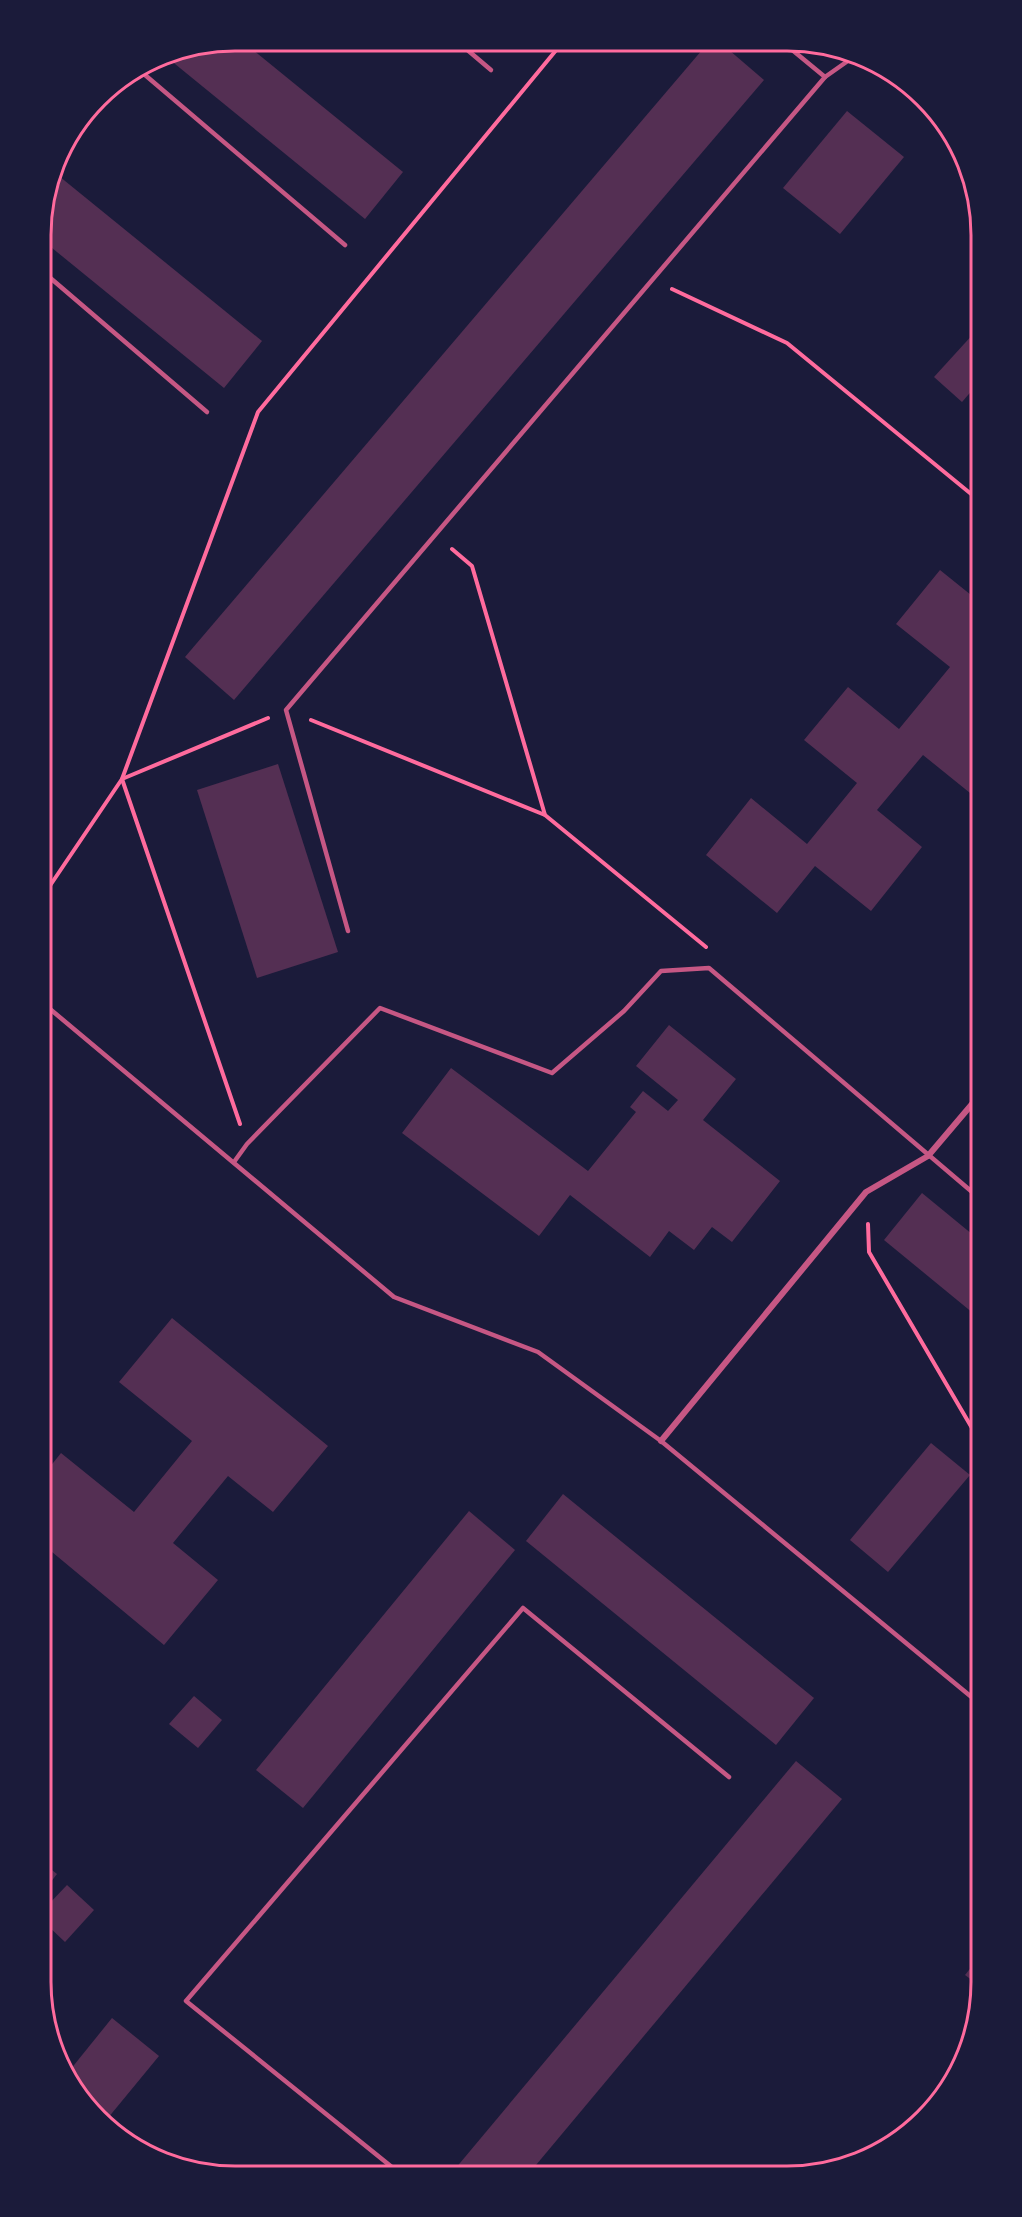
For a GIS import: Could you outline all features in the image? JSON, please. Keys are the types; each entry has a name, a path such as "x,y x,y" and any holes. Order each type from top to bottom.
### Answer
{"street":[{"path":"661,1441 866,1192 928,1156 971,1105"}],"lane":[{"path":"469,51 491,70"},
{"path":"794,52 825,77"},
{"path":"348,931 286,710 654,281 825,77 847,61"},
{"path":"145,75 345,245"},
{"path":"51,279 207,412"},
{"path":"234,1162 247,1144 380,1008 552,1072 624,1011 661,971 709,968 971,1191"},
{"path":"51,1010 394,1297 538,1352 661,1441 971,1697"},
{"path":"391,2166 186,2001 522,1608 729,1777"}],"path":[{"path":"51,884 122,779 258,412 555,51"},
{"path":"654,281 787,343 971,494"},
{"path":"435,535 472,566 545,815"},
{"path":"122,779 286,710 545,815 711,951"},
{"path":"122,779 247,1144"},
{"path":"866,1192 870,1252 971,1426"}],"building":[{"path":"254,51 403,172 365,219 173,62 211,53"},
{"path":"701,51 730,51 764,80 234,700 185,657"},
{"path":"847,111 904,157 840,234 783,188"},
{"path":"61,177 262,341 224,388 51,247 51,223"},
{"path":"971,336 971,392 962,402 934,377"},
{"path":"940,570 971,595 971,794 923,755 877,810 922,847 871,911 815,866 777,913 706,855 751,798 807,844 857,783 804,740 848,687 899,729 950,667 896,624"},
{"path":"278,764 338,952 257,978 197,790"},
{"path":"669,1025 736,1079 703,1120 780,1181 732,1242 712,1227 694,1250 669,1231 650,1257 570,1195 539,1236 402,1133 451,1068 588,1171 636,1112 630,1107 643,1091 668,1111 678,1100 636,1066"},
{"path":"922,1193 971,1233 971,1311 884,1240"},
{"path":"172,1318 328,1446 273,1512 228,1476 173,1543 218,1580 164,1645 51,1551 51,1466 61,1453 134,1512 192,1441 119,1382"},
{"path":"931,1443 970,1475 888,1572 850,1540"},
{"path":"563,1494 814,1698 776,1745 526,1541"},
{"path":"469,1511 515,1550 303,1808 256,1770"},
{"path":"194,1696 222,1720 198,1748 169,1724"},
{"path":"796,1761 842,1799 535,2166 458,2166"},
{"path":"51,1869 57,1874 51,1882"},
{"path":"67,1885 94,1910 65,1942 51,1929 51,1902"},
{"path":"971,1968 971,1980 965,1975"},
{"path":"112,2018 159,2056 110,2116 89,2094 72,2067"}]}
